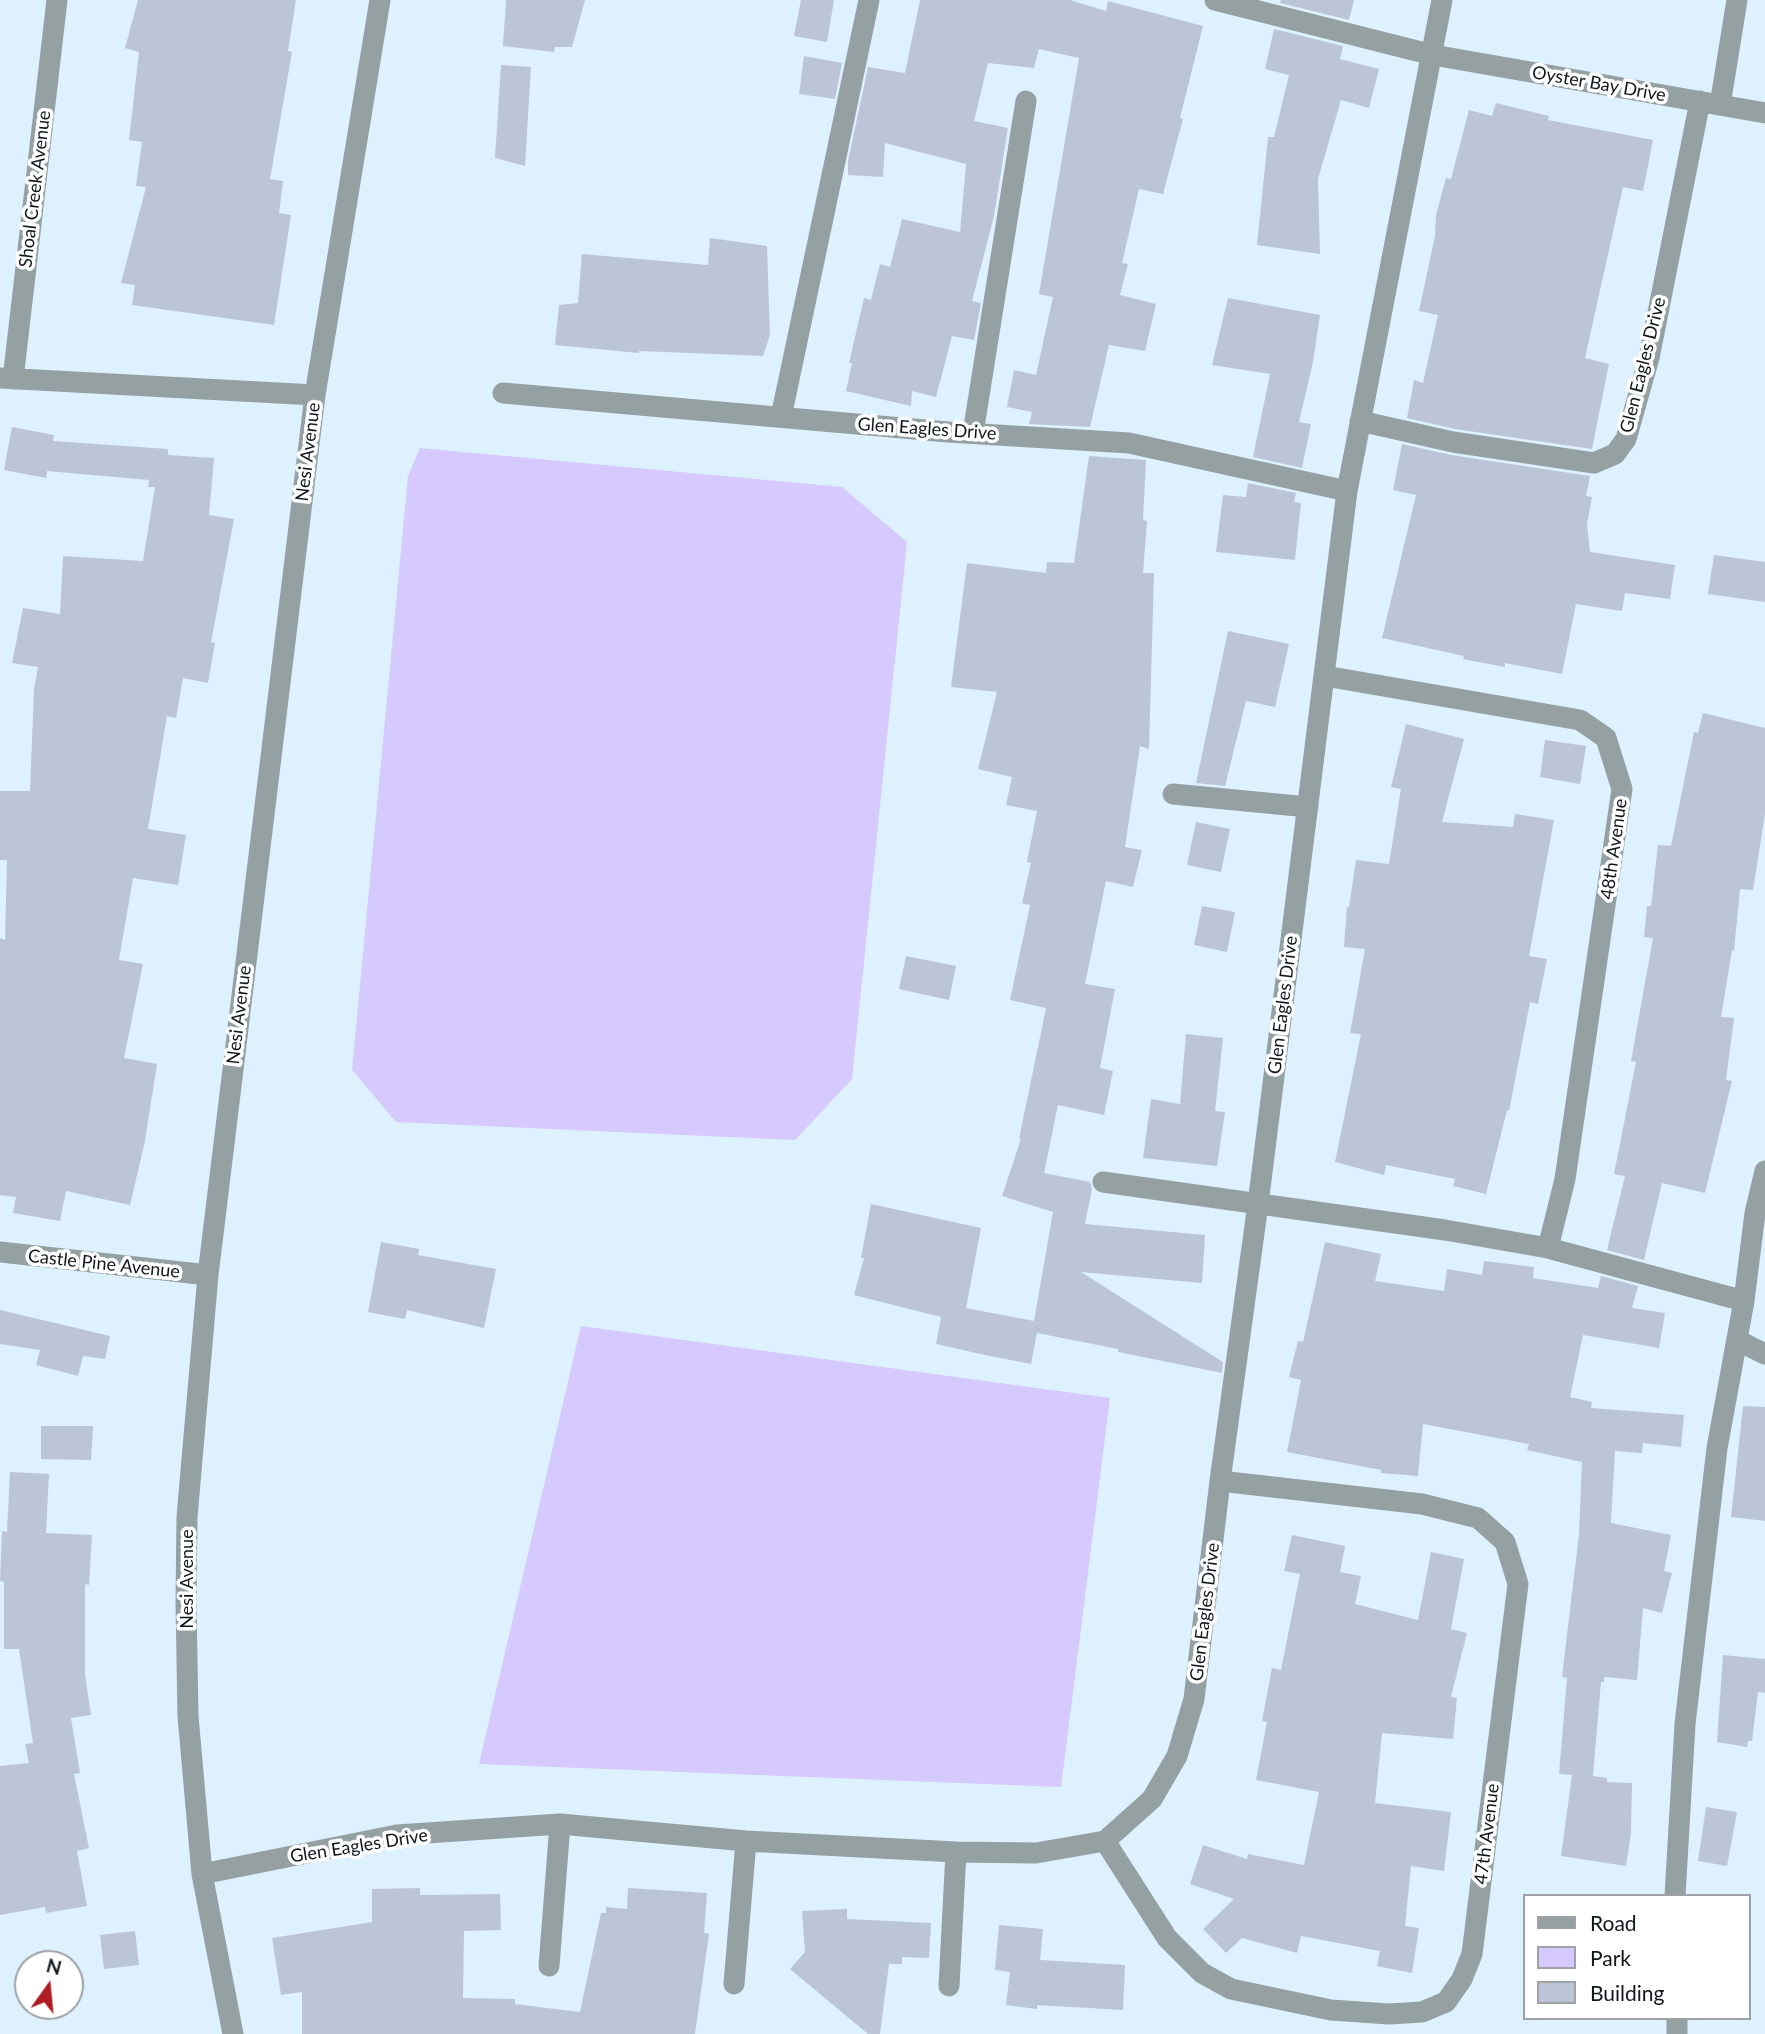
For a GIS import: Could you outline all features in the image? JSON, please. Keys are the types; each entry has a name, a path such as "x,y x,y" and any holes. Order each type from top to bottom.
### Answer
{"street":[{"name":"Shoal Creek Avenue","path":"6,378 57,0"},
{"name":"Nesi Avenue","path":"233,2034 202,1874 188,1716 187,1517 208,1275 315,395 380,0"},
{"path":"781,417 869,0"},
{"name":"Oyster Bay Drive","path":"1215,0 1433,55 1765,113"},
{"name":"Glen Eagles Drive","path":"202,1874 397,1835 560,1824 746,1841 956,1852 1036,1853 1105,1841 1152,1800 1177,1756 1194,1699 1347,491 1433,55 1441,0"},
{"name":"Glen Eagles Drive","path":"1360,421 1453,442 1594,463 1615,454 1626,439 1649,358 1737,0"},
{"path":"973,433 1026,101"},
{"path":"6,378 315,395"},
{"name":"Glen Eagles Drive","path":"503,393 973,433 1129,443 1347,491"},
{"name":"48th Avenue","path":"1325,676 1580,720 1606,738 1622,789 1565,1180 1548,1248"},
{"path":"1172,794 1308,807"},
{"path":"1675,1894 1685,1724 1717,1448 1744,1301 1755,1213 1765,1171"},
{"path":"1103,1182 1445,1230 1548,1248 1744,1301"},
{"name":"Castle Pine Avenue","path":"0,1252 208,1275"},
{"path":"1737,1340 1765,1353"},
{"name":"47th Avenue","path":"1105,1841 1167,1938 1202,1973 1231,1989 1331,2010 1389,2014 1422,2012 1446,2002 1462,1979 1472,1954 1518,1584 1505,1542 1478,1518 1422,1504 1220,1481"},
{"path":"549,1966 560,1824"},
{"path":"734,1984 746,1841"},
{"path":"949,1986 956,1852"}],"green space":[{"path":"420,448 842,487 907,542 852,1079 795,1140 396,1122 352,1070 408,476"},
{"path":"581,1326 1110,1398 1061,1787 479,1764"}],"building":[{"path":"138,0 296,0 288,51 292,52 270,179 283,181 279,213 291,215 274,325 132,305 135,285 121,283 146,187 136,186 142,142 129,140 139,52 125,48"},
{"path":"506,0 585,0 572,47 555,47 554,52 503,46"},
{"path":"801,0 834,0 827,42 794,36"},
{"path":"920,0 1070,0 1106,11 1108,1 1203,26 1163,194 1139,189 1122,263 1128,264 1120,295 1156,304 1145,351 1109,345 1090,427 1029,424 1032,412 1007,407 1014,370 1036,375 1053,297 1039,294 1079,58 1039,49 1034,68 988,63 974,121 1008,128 994,216 972,301 981,303 974,340 952,336 936,397 912,391 911,406 846,391 852,363 849,363 864,298 871,300 880,264 890,267 902,219 960,232 966,164 885,143 883,177 848,175 848,161 868,67 905,73"},
{"path":"1281,0 1354,0 1349,20 1280,3"},
{"path":"1274,29 1343,46 1340,59 1379,69 1369,108 1341,100 1318,179 1320,254 1257,245 1268,137 1274,137 1289,75 1265,69"},
{"path":"804,56 842,63 835,99 799,94"},
{"path":"501,65 531,67 525,166 495,158"},
{"path":"1496,103 1549,116 1548,120 1653,140 1643,191 1623,187 1585,358 1609,364 1592,449 1455,429 1407,418 1414,380 1423,383 1438,315 1419,311 1435,236 1436,215 1446,178 1451,179 1469,110 1492,116"},
{"path":"710,238 767,246 770,335 763,356 639,353 555,345 559,305 578,303 582,254 708,265"},
{"path":"1228,298 1320,315 1313,362 1299,422 1311,424 1302,468 1253,457 1270,374 1212,365"},
{"path":"12,427 54,435 53,441 168,449 168,455 214,458 209,515 234,519 211,642 215,643 208,683 183,678 176,718 167,716 148,829 186,835 178,885 133,878 119,960 143,964 124,1058 157,1064 145,1141 130,1205 66,1191 60,1221 13,1213 16,1197 0,1195 0,938 5,940 7,860 0,860 0,791 30,791 34,689 38,667 12,663 23,608 60,614 63,556 143,561 155,487 148,487 149,480 47,471 46,478 4,470"},
{"path":"1402,444 1451,455 1590,476 1586,496 1592,497 1587,524 1590,552 1675,565 1670,599 1625,593 1622,611 1576,604 1562,674 1505,663 1505,667 1463,659 1464,656 1382,638 1416,495 1393,490"},
{"path":"1089,456 1146,460 1143,520 1147,521 1143,573 1154,573 1149,749 1140,746 1125,847 1142,850 1133,887 1106,881 1085,984 1115,989 1100,1068 1113,1071 1104,1115 1058,1105 1044,1173 1090,1182 1092,1189 1085,1224 1205,1235 1202,1283 1081,1272 1223,1362 1222,1373 1037,1333 1031,1364 985,1355 936,1344 941,1317 854,1295 864,1258 861,1258 871,1204 981,1228 966,1308 1034,1321 1053,1212 1002,1196 1021,1139 1046,1008 1010,1000 1030,905 1022,903 1031,863 1027,862 1037,811 1006,805 1012,777 978,769 997,692 951,687 967,563 1046,573 1047,562 1074,563"},
{"path":"1248,483 1296,493 1294,502 1301,503 1295,560 1216,552 1223,495 1246,497"},
{"path":"1714,555 1765,562 1765,602 1708,594"},
{"path":"1228,631 1289,644 1275,707 1246,701 1225,786 1196,783"},
{"path":"1703,713 1765,728 1765,814 1753,890 1740,889 1734,951 1732,950 1721,1017 1734,1018 1726,1080 1732,1081 1705,1193 1662,1183 1644,1260 1607,1250 1625,1176 1614,1174 1636,1062 1631,1061 1653,938 1644,937 1647,906 1651,906 1658,845 1671,846 1694,732 1698,733"},
{"path":"1406,724 1464,739 1442,822 1513,827 1515,814 1554,820 1529,956 1547,959 1538,1004 1530,1002 1509,1111 1507,1110 1486,1194 1453,1186 1455,1179 1386,1165 1384,1175 1335,1162 1361,1034 1350,1033 1365,949 1344,947 1347,907 1356,860 1389,864 1401,789 1391,787"},
{"path":"1545,740 1586,746 1580,784 1540,777"},
{"path":"1196,822 1230,829 1221,872 1187,865"},
{"path":"1202,906 1235,912 1227,952 1194,945"},
{"path":"906,956 956,966 949,1000 899,989"},
{"path":"1186,1034 1223,1038 1215,1111 1225,1112 1217,1166 1143,1158 1151,1099 1180,1104"},
{"path":"381,1242 419,1249 418,1255 496,1269 484,1328 407,1310 405,1319 368,1312"},
{"path":"1325,1242 1381,1254 1375,1281 1444,1291 1447,1269 1482,1275 1484,1261 1534,1267 1533,1278 1598,1288 1601,1276 1638,1286 1632,1308 1665,1313 1659,1348 1583,1335 1570,1397 1592,1402 1591,1408 1684,1415 1681,1447 1643,1443 1642,1453 1615,1451 1611,1523 1671,1535 1664,1571 1672,1573 1662,1613 1643,1608 1637,1680 1604,1677 1604,1682 1601,1682 1593,1776 1607,1778 1607,1782 1632,1783 1631,1833 1626,1866 1561,1856 1572,1775 1559,1774 1567,1678 1562,1677 1579,1534 1582,1462 1527,1450 1529,1444 1423,1424 1418,1476 1381,1473 1381,1470 1287,1452 1301,1380 1289,1377 1298,1341 1303,1342"},
{"path":"0,1310 110,1336 105,1359 83,1356 78,1376 36,1365 40,1350 0,1344"},
{"path":"1743,1406 1765,1407 1765,1521 1731,1517"},
{"path":"41,1426 93,1426 91,1460 41,1459"},
{"path":"10,1472 49,1474 46,1533 92,1535 89,1585 85,1584 85,1675 91,1715 71,1718 80,1773 74,1774 89,1848 77,1851 87,1906 46,1913 45,1907 0,1915 0,1766 29,1763 25,1744 33,1743 19,1649 4,1649 4,1582 0,1581 2,1531 7,1532"},
{"path":"1292,1535 1345,1546 1340,1572 1361,1576 1355,1604 1418,1620 1431,1552 1464,1559 1451,1629 1467,1633 1451,1697 1457,1698 1453,1739 1382,1733 1375,1803 1451,1812 1444,1871 1411,1866 1405,1926 1419,1928 1412,1973 1377,1966 1380,1951 1301,1936 1297,1953 1242,1938 1226,1953 1203,1929 1234,1899 1190,1884 1203,1845 1247,1859 1248,1854 1304,1865 1319,1792 1256,1780 1267,1722 1262,1721 1272,1668 1281,1670 1300,1574 1284,1571"},
{"path":"1723,1655 1765,1659 1765,1693 1758,1692 1752,1741 1748,1741 1747,1747 1717,1742"},
{"path":"1706,1807 1737,1812 1727,1866 1698,1861"},
{"path":"420,1888 420,1895 500,1894 501,1930 464,1931 463,1998 515,1999 515,2004 580,2012 601,1913 606,1913 606,1907 627,1909 628,1888 707,1893 704,1933 709,1934 695,2034 302,2034 302,1992 281,1995 272,1938 372,1922 372,1889"},
{"path":"847,1909 847,1919 931,1923 929,1958 902,1957 902,1964 889,1964 880,2034 868,2034 790,1969 805,1952 802,1911"},
{"path":"999,1925 1043,1929 1040,1960 1125,1965 1123,2010 1037,2005 1037,2009 1006,2005 1010,1972 995,1970"},
{"path":"135,1931 139,1965 104,1969 100,1935"}]}
